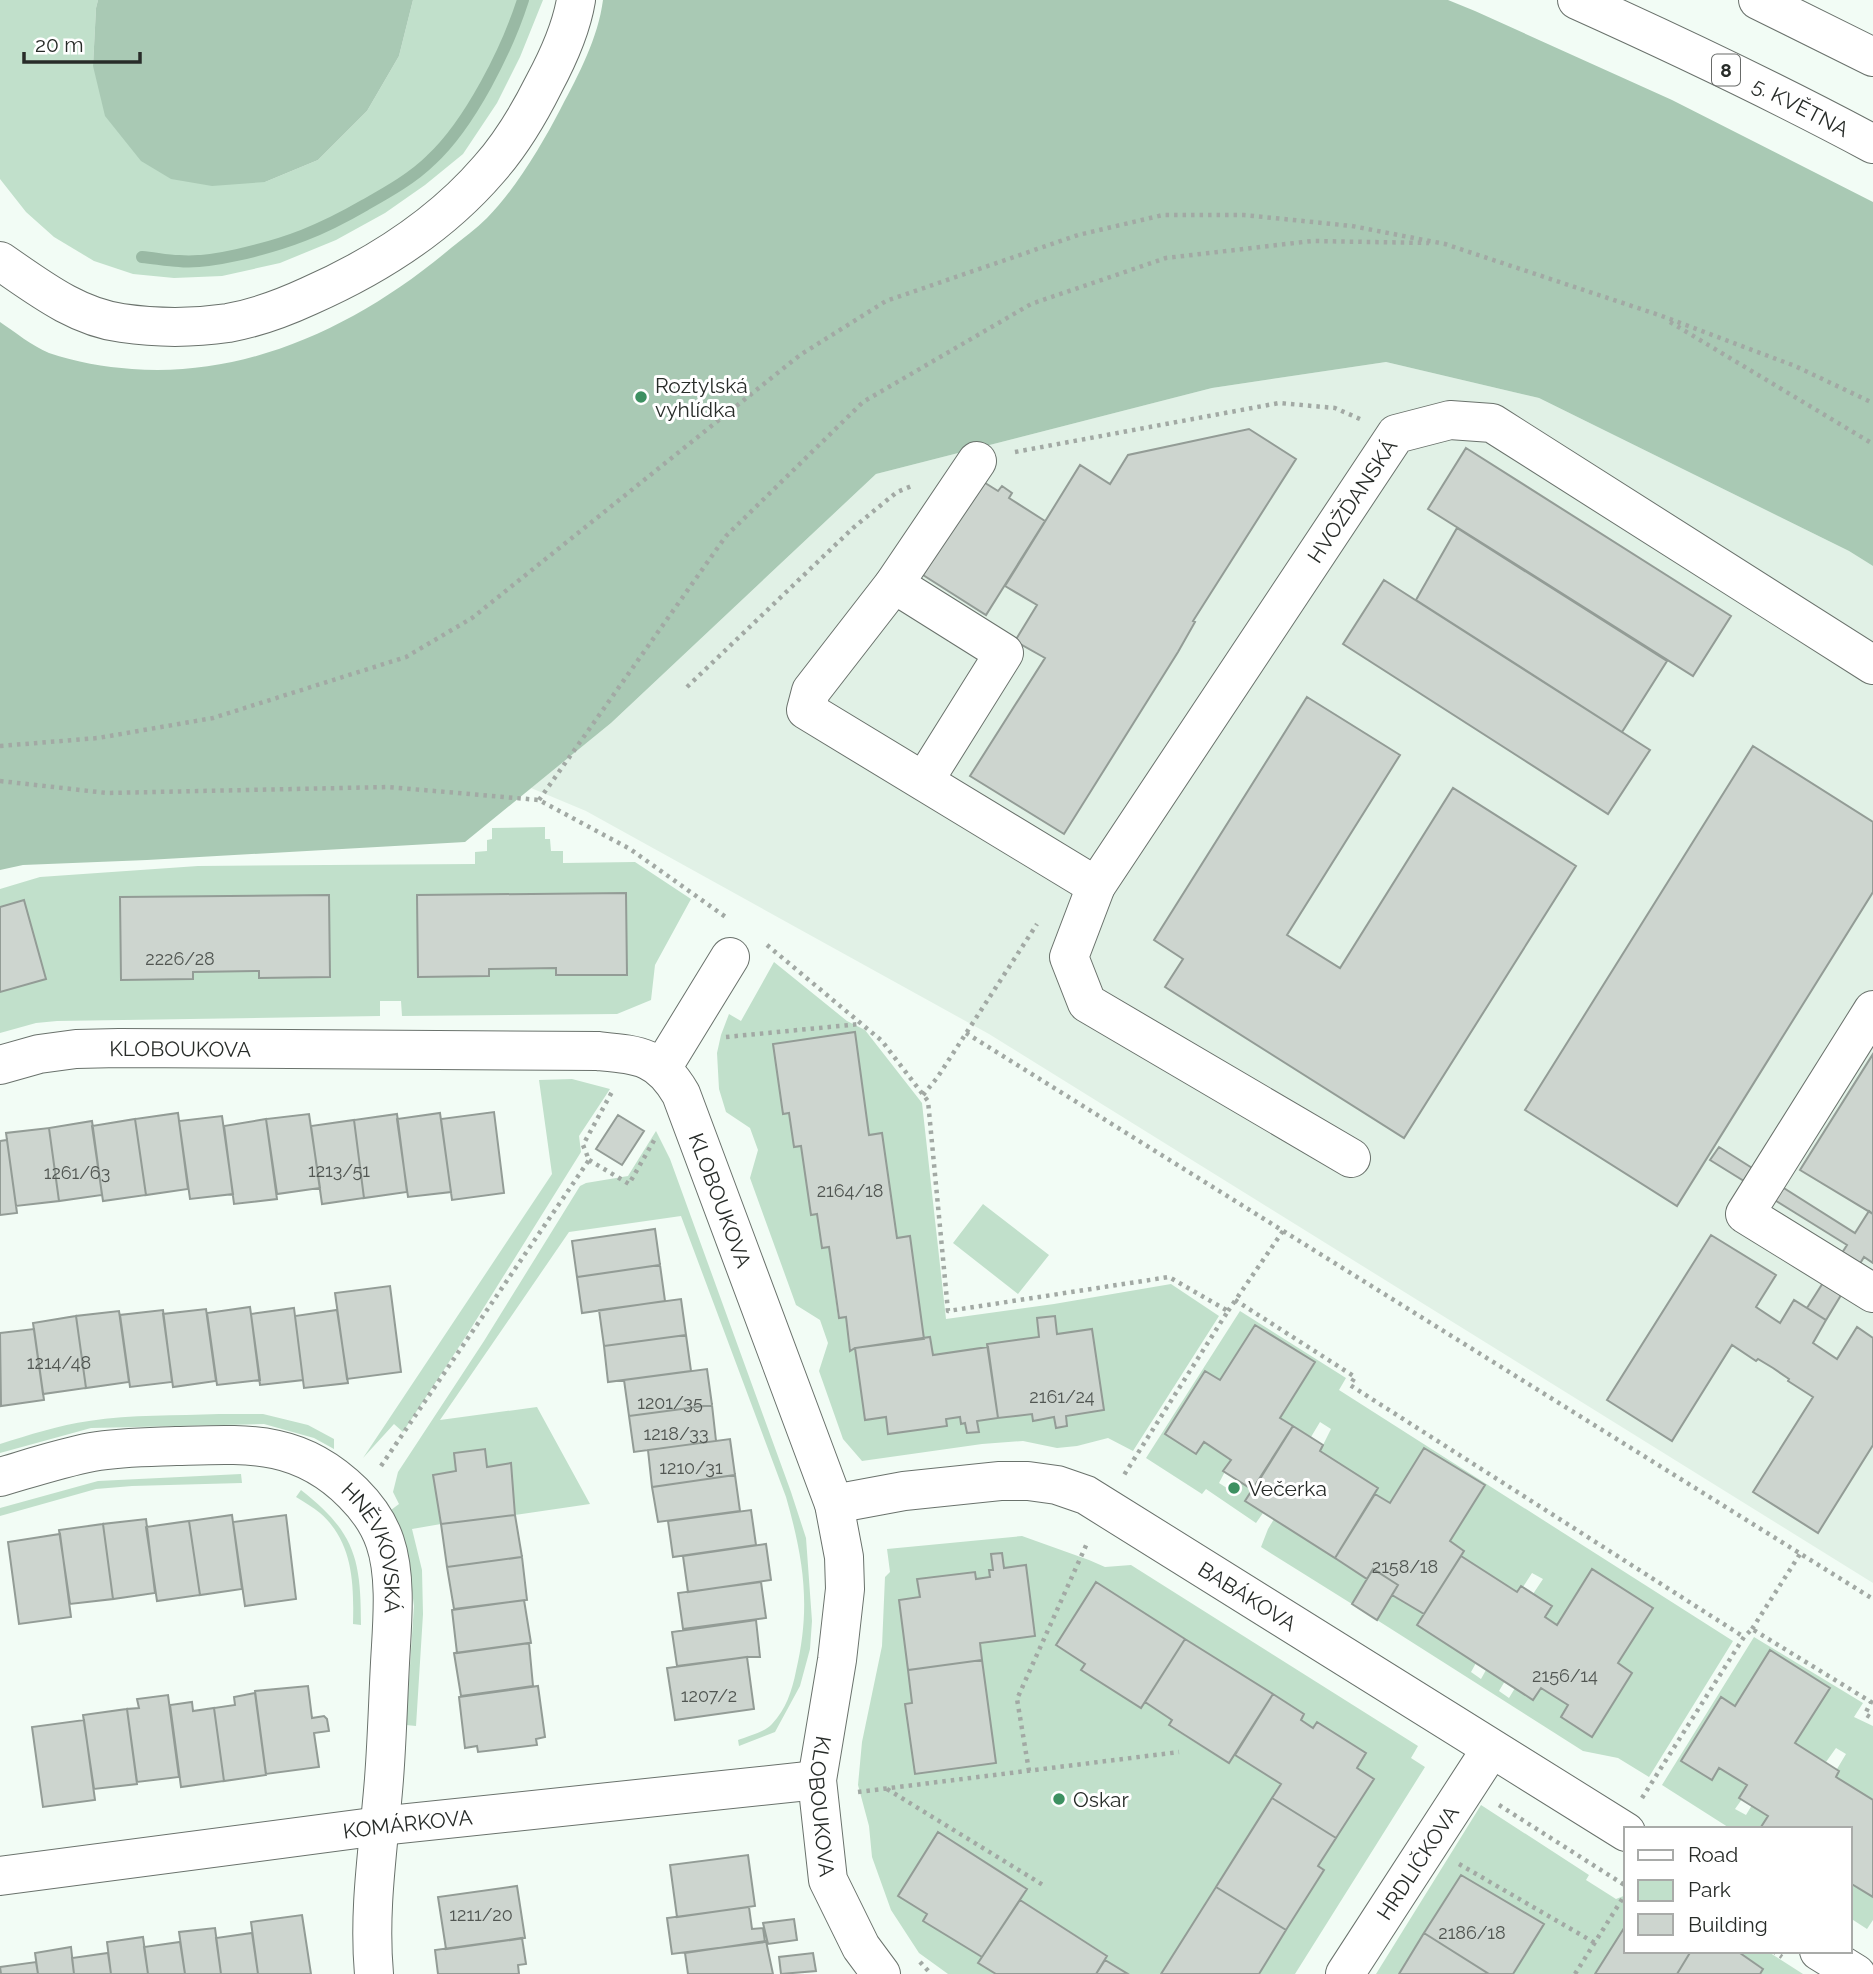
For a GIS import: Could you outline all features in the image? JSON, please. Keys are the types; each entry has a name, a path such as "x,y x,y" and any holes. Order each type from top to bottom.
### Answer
{"main road":[{"path":"0,261 68,305 90,315 121,323 191,326 229,323 284,307 336,285 388,257 466,194 491,168 512,141 552,70 565,40 576,0"},
{"name":"5. KVĚTNA","path":"1577,0 1683,48 1873,144"},
{"path":"1758,0 1873,57"},
{"path":"0,239 25,272 47,293"},
{"name":"HVOŽĎANSKÁ","path":"1351,1158 1087,1003 1069,957 1081,924 1084,878 1396,435 1450,420 1492,423 1873,665"},
{"path":"977,461 894,584 811,691 806,710 1084,878"},
{"path":"894,584 1004,653 924,781"},
{"path":"659,1072 738,944"},
{"path":"1873,1010 1745,1214 1873,1293"},
{"name":"KLOBOUKOVA","path":"0,1065 39,1054 76,1049 598,1051 659,1072 834,1504 844,1557 845,1589 839,1648 828,1880 861,1947 881,1974"},
{"name":"HNĚVKOVSKÁ","path":"0,1477 67,1458 118,1448 245,1444 276,1449 322,1467 359,1499 385,1542 393,1598 380,1826 373,1889 371,1942 374,1974"},
{"name":"BABÁKOVA","path":"834,1504 904,1491 1000,1482 1056,1485 1086,1495 1624,1831"},
{"name":"HRDLIČKOVA","path":"1345,1974 1491,1749"},
{"name":"KOMÁRKOVA","path":"0,1876 380,1826 832,1786"},
{"path":"1822,1953 1856,1974"}],"path":[{"path":"0,746 98,738 213,718 406,657 472,618 800,355 886,301 1078,235 1163,215 1244,215 1352,226 1445,244 1659,315 1795,366 1873,403"},
{"path":"539,800 726,536 863,402 1031,304 1166,258 1312,241 1445,244"},
{"path":"1659,315 1873,444"},
{"path":"977,461 1279,403 1335,408 1396,435"},
{"path":"687,687 853,528 897,492 918,483"},
{"path":"0,781 107,793 388,787 539,800 630,849 738,944 774,950 882,1041 928,1101 948,1311 1170,1277 1228,1311"},
{"path":"923,1095 1084,878"},
{"path":"722,1037 861,1024"},
{"path":"966,1034 1873,1599"},
{"path":"659,1072 629,1184 589,1160 583,1146 659,1072"},
{"path":"359,1499 589,1160"},
{"path":"1029,1771 1017,1699 1104,1506 1228,1311 1283,1231"},
{"path":"1236,1300 1355,1377 1350,1385 1744,1637"},
{"path":"1626,1827 1744,1637 1752,1629 1800,1554"},
{"path":"1752,1629 1871,1702 1865,1714 1873,1719"},
{"path":"832,1786 887,1789 1179,1752"},
{"path":"887,1789 1043,1885"},
{"path":"1493,1802 1624,1885"},
{"path":"1451,1860 1595,1943"},
{"path":"1575,1974 1624,1896"},
{"path":"919,1962 931,1974"}],"shaded area":[{"path":"1386,362 1539,398 1849,551 1873,566 1873,1583 989,1034 586,811 531,788 611,723 876,474 1212,388"}],"green space":[{"path":"0,0 98,0 93,66 265,182 318,160 367,111 399,56 413,0 543,0 520,57 497,103 463,154 425,185 385,213 336,240 280,263 222,276 174,278 133,274 94,261 54,237 26,212 0,179"},
{"path":"98,0 413,0 399,56 367,111 318,160 265,182 212,186 171,179 141,161 105,116 93,66"},
{"path":"603,0 1448,0 1475,11 1672,100 1873,202 1873,566 1849,551 1539,398 1386,362 1212,388 876,474 611,723 465,842 23,865 0,870 0,322 43,350 69,359 132,369 176,369 220,364 262,354 303,340 342,322 417,275 478,226 508,194 554,122 587,56"},
{"path":"545,827 545,839 550,839 551,851 563,851 563,863 635,862 691,899 655,965 651,1000 617,1014 402,1016 401,1001 380,1001 380,1016 57,1021 36,1023 0,1033 0,992 46,979 24,901 0,907 0,889 40,877 198,866 475,864 475,852 487,851 487,840 492,839 492,828","holes":["626,893 627,975 556,975 556,968 489,969 418,976 417,895","329,896 330,977 260,978 259,971 193,972 192,979 121,980 121,897"]},
{"path":"774,962 847,1021 865,1030 922,1103 946,1319 1171,1284 1219,1316 1133,1451 1108,1438 1057,1448 1023,1441 862,1461 843,1439 819,1371 828,1343 820,1320 796,1305 750,1178 758,1150 750,1128 726,1112 719,1089 717,1053 721,1035 729,1014 741,1021","holes":["854,1032 869,1135 882,1133 897,1238 910,1237 924,1339 930,1338 933,1355 1039,1337 1037,1318 1055,1316 1057,1334 1092,1330 1104,1410 1066,1416 1067,1426 1056,1428 1054,1417 1033,1421 1032,1414 977,1421 978,1432 967,1433 965,1423 961,1424 960,1417 946,1419 947,1426 888,1434 886,1417 865,1420 855,1348 850,1350 846,1317 838,1317 829,1247 817,1214 811,1214 801,1146 794,1147 789,1113 783,1114 773,1044"]},
{"path":"572,1079 610,1089 579,1136 581,1152 403,1432 394,1424 363,1458 552,1174 539,1080"},
{"path":"656,1131 670,1159 806,1538 812,1621 810,1649 800,1686 775,1732 739,1746 738,1740 769,1727 788,1699 801,1648 804,1604 801,1563 786,1497 681,1216 569,1232 440,1420 537,1407 590,1504 515,1515 511,1463 487,1467 485,1449 454,1453 456,1471 441,1524 412,1529 422,1570 423,1614 416,1726 406,1725 414,1606 406,1545 391,1510 399,1504 393,1492 398,1472 484,1341 580,1186 628,1176"},
{"path":"983,1204 1049,1255 1018,1294 953,1243"},
{"path":"1240,1311 1346,1378 1339,1390 1733,1641 1649,1777 1618,1758 1583,1751 1377,1620 1392,1595 1424,1614 1417,1625 1476,1663 1471,1672 1481,1679 1486,1670 1505,1681 1499,1691 1509,1698 1515,1688 1533,1700 1541,1688 1568,1705 1561,1717 1592,1737 1632,1673 1618,1663 1652,1608 1592,1569 1557,1625 1545,1617 1552,1606 1533,1594 1543,1579 1532,1573 1517,1592 1461,1556 1464,1550 1450,1541 1484,1485 1424,1448 1390,1503 1375,1494 1378,1488 1320,1451 1331,1429 1320,1422 1311,1437 1280,1418 1315,1363 1256,1325 1220,1380 1205,1371 1196,1454 1204,1442 1231,1460 1219,1483 1230,1490 1236,1480 1253,1490 1246,1501 1263,1513 1256,1523 1206,1489 1202,1494 1146,1458"},
{"path":"263,1414 308,1425 334,1439 334,1449 314,1438 264,1424 91,1428 0,1453 0,1444 78,1423 121,1417"},
{"path":"241,1474 242,1483 96,1489 0,1516 0,1508 98,1481"},
{"path":"301,1490 333,1520 351,1548 359,1582 361,1625 353,1624 352,1579 345,1550 331,1524 296,1497"},
{"path":"1274,1519 1368,1579 1352,1604 1261,1547"},
{"path":"1022,1536 1105,1567 1131,1565 1418,1746 1411,1758 1425,1767 1295,1974 1259,1974 1324,1870 1318,1866 1374,1779 1357,1768 1317,1722 1313,1728 1301,1720 1304,1714 1096,1582 1056,1646 1085,1664 1082,1669 1141,1708 1145,1702 1172,1720 1169,1726 1228,1763 1235,1755 1281,1784 1161,1974 1128,1974 1105,1960 1107,1955 1020,1900 1027,1888 938,1832 898,1896 927,1914 923,1921 982,1957 979,1963 996,1974 948,1974 919,1953 891,1910 872,1857 869,1826 858,1785 862,1742 882,1646 885,1577 890,1572 887,1549","holes":["1002,1553 1004,1568 1026,1566 1035,1636 980,1643 996,1763 915,1774 905,1704 912,1703 899,1600 920,1597 918,1579 974,1572 976,1579 990,1577 989,1570 993,1570 992,1554"]},
{"path":"1754,1637 1863,1703 1854,1717 1873,1726 1873,1800 1836,1777 1839,1771 1837,1769 1846,1754 1836,1748 1826,1762 1795,1743 1830,1688 1770,1650 1735,1706 1720,1697 1681,1761 1712,1780 1719,1768 1747,1785 1735,1809 1746,1815 1752,1805 1768,1816 1765,1827 1728,1827 1662,1785"},
{"path":"1481,1805 1589,1875 1586,1880 1616,1899 1624,1896 1624,1928 1595,1974 1513,1974 1544,1924 1461,1875 1399,1974 1376,1974"},
{"path":"1852,1884 1873,1897 1873,1920 1867,1929 1852,1919"},
{"path":"1740,1953 1770,1953 1803,1974 1760,1974 1763,1968"}],"building":[{"path":"1249,429 1296,459 1193,621 1195,622 1178,652 1064,834 970,776 1045,658 1015,641 1037,605 1005,586 1080,465 1110,484 1128,455"},
{"path":"1466,448 1731,616 1693,676 1428,509"},
{"path":"982,481 998,491 1002,486 1012,493 1009,498 1045,521 986,615 923,575"},
{"path":"1457,528 1667,661 1622,732 1416,600"},
{"path":"1384,580 1650,750 1608,814 1343,644"},
{"path":"1307,697 1400,755 1287,935 1340,968 1453,788 1576,866 1404,1138 1165,987 1183,959 1154,940"},
{"path":"1753,746 1873,822 1873,892 1677,1206 1525,1110"},
{"path":"626,893 627,975 556,975 556,968 489,969 489,976 418,977 417,895"},
{"path":"329,895 330,977 259,978 259,971 193,972 193,979 121,980 120,897"},
{"path":"24,900 46,979 0,992 0,907"},
{"path":"855,1032 869,1135 882,1133 897,1238 910,1236 924,1339 855,1348 850,1351 846,1317 839,1318 829,1247 822,1248 817,1214 811,1215 801,1146 794,1147 789,1113 783,1114 773,1044"},
{"path":"1873,1054 1873,1214 1800,1170"},
{"path":"494,1112 504,1193 452,1200 441,1119"},
{"path":"178,1113 188,1189 146,1195 135,1119"},
{"path":"440,1113 451,1192 408,1197 397,1119"},
{"path":"309,1114 320,1188 277,1194 266,1119"},
{"path":"397,1114 407,1192 364,1198 354,1120"},
{"path":"618,1115 644,1131 622,1165 596,1149"},
{"path":"222,1116 233,1194 190,1199 179,1121"},
{"path":"135,1119 146,1195 103,1201 92,1126"},
{"path":"266,1119 277,1199 234,1204 224,1126"},
{"path":"354,1120 364,1198 322,1204 311,1126"},
{"path":"92,1121 102,1195 59,1201 49,1128"},
{"path":"49,1128 59,1201 16,1206 6,1133"},
{"path":"7,1140 17,1213 0,1215 0,1141"},
{"path":"1719,1147 1855,1233 1869,1211 1873,1214 1873,1263 1864,1257 1826,1320 1807,1308 1847,1245 1710,1160"},
{"path":"655,1229 660,1265 577,1277 572,1241"},
{"path":"1711,1235 1776,1275 1756,1307 1780,1323 1794,1300 1826,1320 1813,1343 1837,1359 1857,1327 1873,1338 1873,1445 1818,1533 1753,1492 1813,1397 1773,1368 1758,1359 1756,1361 1732,1345 1672,1441 1607,1400"},
{"path":"660,1265 665,1301 582,1313 577,1277"},
{"path":"390,1286 401,1372 347,1379 335,1293"},
{"path":"681,1299 686,1335 604,1346 599,1310"},
{"path":"250,1307 260,1380 217,1385 207,1313"},
{"path":"294,1308 303,1380 260,1385 251,1314"},
{"path":"206,1309 216,1381 173,1387 163,1314"},
{"path":"163,1310 172,1382 130,1387 120,1315"},
{"path":"337,1310 348,1383 304,1388 295,1316"},
{"path":"119,1311 129,1382 86,1388 76,1316"},
{"path":"76,1316 86,1388 43,1394 33,1323"},
{"path":"1055,1316 1057,1334 1092,1329 1104,1410 1066,1416 1067,1426 1056,1428 1054,1417 1033,1421 1032,1414 998,1418 987,1344 1039,1337 1037,1318"},
{"path":"1255,1325 1315,1362 1280,1418 1293,1426 1253,1490 1223,1471 1231,1460 1204,1442 1196,1454 1165,1434 1205,1371 1220,1380"},
{"path":"34,1329 44,1400 1,1406 0,1333"},
{"path":"686,1335 691,1371 608,1382 604,1346"},
{"path":"930,1337 933,1355 988,1347 998,1418 977,1421 979,1432 967,1433 965,1423 961,1424 960,1417 946,1419 947,1426 888,1434 886,1417 865,1420 855,1348"},
{"path":"707,1369 712,1405 629,1416 624,1380"},
{"path":"712,1405 716,1441 634,1452 629,1416"},
{"path":"1293,1426 1323,1445 1320,1451 1378,1488 1335,1558 1245,1501"},
{"path":"730,1439 735,1475 652,1487 648,1450"},
{"path":"1424,1448 1485,1485 1450,1541 1464,1551 1424,1614 1392,1595 1398,1585 1373,1569 1367,1579 1335,1558 1375,1494 1390,1503"},
{"path":"485,1449 487,1467 511,1463 515,1515 441,1524 433,1475 456,1471 454,1453"},
{"path":"735,1475 740,1511 658,1522 652,1487"},
{"path":"751,1510 756,1545 673,1557 668,1521"},
{"path":"232,1515 242,1589 200,1595 189,1521"},
{"path":"286,1515 296,1599 245,1606 233,1522"},
{"path":"515,1515 522,1557 447,1567 441,1524"},
{"path":"146,1519 155,1593 113,1599 103,1524"},
{"path":"189,1521 200,1595 157,1601 146,1527"},
{"path":"103,1524 113,1599 70,1604 59,1530"},
{"path":"60,1534 71,1617 19,1624 8,1542"},
{"path":"766,1544 771,1580 688,1592 683,1556"},
{"path":"1002,1553 1004,1568 1026,1565 1035,1636 980,1643 982,1660 908,1670 899,1600 920,1597 917,1579 975,1572 976,1579 990,1577 989,1570 993,1570 991,1554"},
{"path":"1461,1556 1517,1592 1521,1586 1552,1606 1545,1617 1557,1625 1592,1569 1653,1608 1618,1663 1632,1673 1592,1737 1561,1717 1568,1705 1541,1688 1533,1700 1417,1625"},
{"path":"522,1557 527,1600 454,1609 447,1567"},
{"path":"1373,1569 1398,1585 1377,1620 1352,1604"},
{"path":"761,1582 766,1618 683,1629 678,1593"},
{"path":"1096,1582 1185,1639 1141,1708 1081,1670 1085,1664 1056,1645"},
{"path":"524,1600 531,1643 457,1653 452,1610"},
{"path":"756,1620 760,1657 677,1666 672,1632"},
{"path":"1185,1639 1273,1694 1229,1763 1169,1725 1172,1720 1145,1702"},
{"path":"529,1643 533,1686 461,1696 454,1653"},
{"path":"1770,1650 1830,1688 1795,1743 1839,1771 1836,1777 1873,1800 1873,1897 1852,1884 1852,1827 1761,1827 1768,1816 1739,1798 1747,1785 1719,1768 1712,1780 1681,1761 1721,1697 1735,1706"},
{"path":"747,1657 754,1709 675,1720 667,1668"},
{"path":"982,1660 996,1763 915,1774 905,1704 912,1703 908,1670"},
{"path":"308,1686 312,1718 324,1716 329,1731 314,1733 319,1767 266,1774 255,1691"},
{"path":"538,1686 545,1737 536,1739 537,1745 478,1752 477,1746 465,1748 459,1697"},
{"path":"255,1693 266,1775 224,1781 214,1708 235,1705 234,1697"},
{"path":"1273,1694 1304,1714 1301,1720 1313,1728 1317,1722 1366,1753 1357,1768 1374,1779 1336,1838 1272,1798 1281,1784 1235,1755"},
{"path":"168,1695 179,1777 137,1782 127,1709 139,1708 137,1699"},
{"path":"192,1702 193,1711 214,1708 224,1781 181,1787 170,1705"},
{"path":"127,1709 137,1784 94,1789 83,1715"},
{"path":"84,1720 95,1800 43,1807 32,1727"},
{"path":"1272,1798 1336,1838 1318,1866 1324,1870 1286,1930 1216,1887"},
{"path":"938,1832 1027,1889 982,1957 923,1921 927,1914 898,1896"},
{"path":"748,1855 755,1906 677,1917 670,1865"},
{"path":"1461,1875 1544,1924 1513,1974 1489,1974 1424,1933"},
{"path":"517,1886 525,1938 446,1949 438,1897"},
{"path":"1216,1887 1286,1930 1259,1974 1161,1974"},
{"path":"1020,1900 1107,1956 1096,1974 996,1974 978,1963"},
{"path":"749,1907 752,1929 763,1928 765,1942 672,1954 667,1918"},
{"path":"302,1915 311,1974 258,1974 251,1922"},
{"path":"794,1919 797,1940 768,1944 763,1923"},
{"path":"215,1928 221,1974 185,1974 179,1932"},
{"path":"1624,1928 1624,1953 1690,1953 1677,1974 1595,1974"},
{"path":"252,1933 258,1974 221,1974 216,1938"},
{"path":"1424,1933 1489,1974 1399,1974"},
{"path":"143,1937 148,1974 111,1974 107,1942"},
{"path":"522,1938 526,1964 518,1965 519,1974 438,1974 435,1950"},
{"path":"766,1941 773,1974 688,1974 685,1953"},
{"path":"180,1942 185,1974 148,1974 144,1947"},
{"path":"71,1947 74,1974 38,1974 35,1953"},
{"path":"108,1953 111,1974 74,1974 72,1958"},
{"path":"813,1953 816,1971 781,1974 779,1957"},
{"path":"1690,1953 1740,1953 1763,1969 1760,1974 1677,1974"},
{"path":"1105,1960 1128,1974 1096,1974"},
{"path":"36,1962 38,1974 1,1974 0,1967"}],"waterway":[{"path":"142,257 201,261 272,246 334,222 408,179 445,145 473,107 497,63 523,0"}],"place":[{"name":"Roztylská vyhlídka","path":"641,397"},
{"name":"Večerka","path":"1234,1488"},
{"name":"Oskar","path":"1059,1799"}]}
